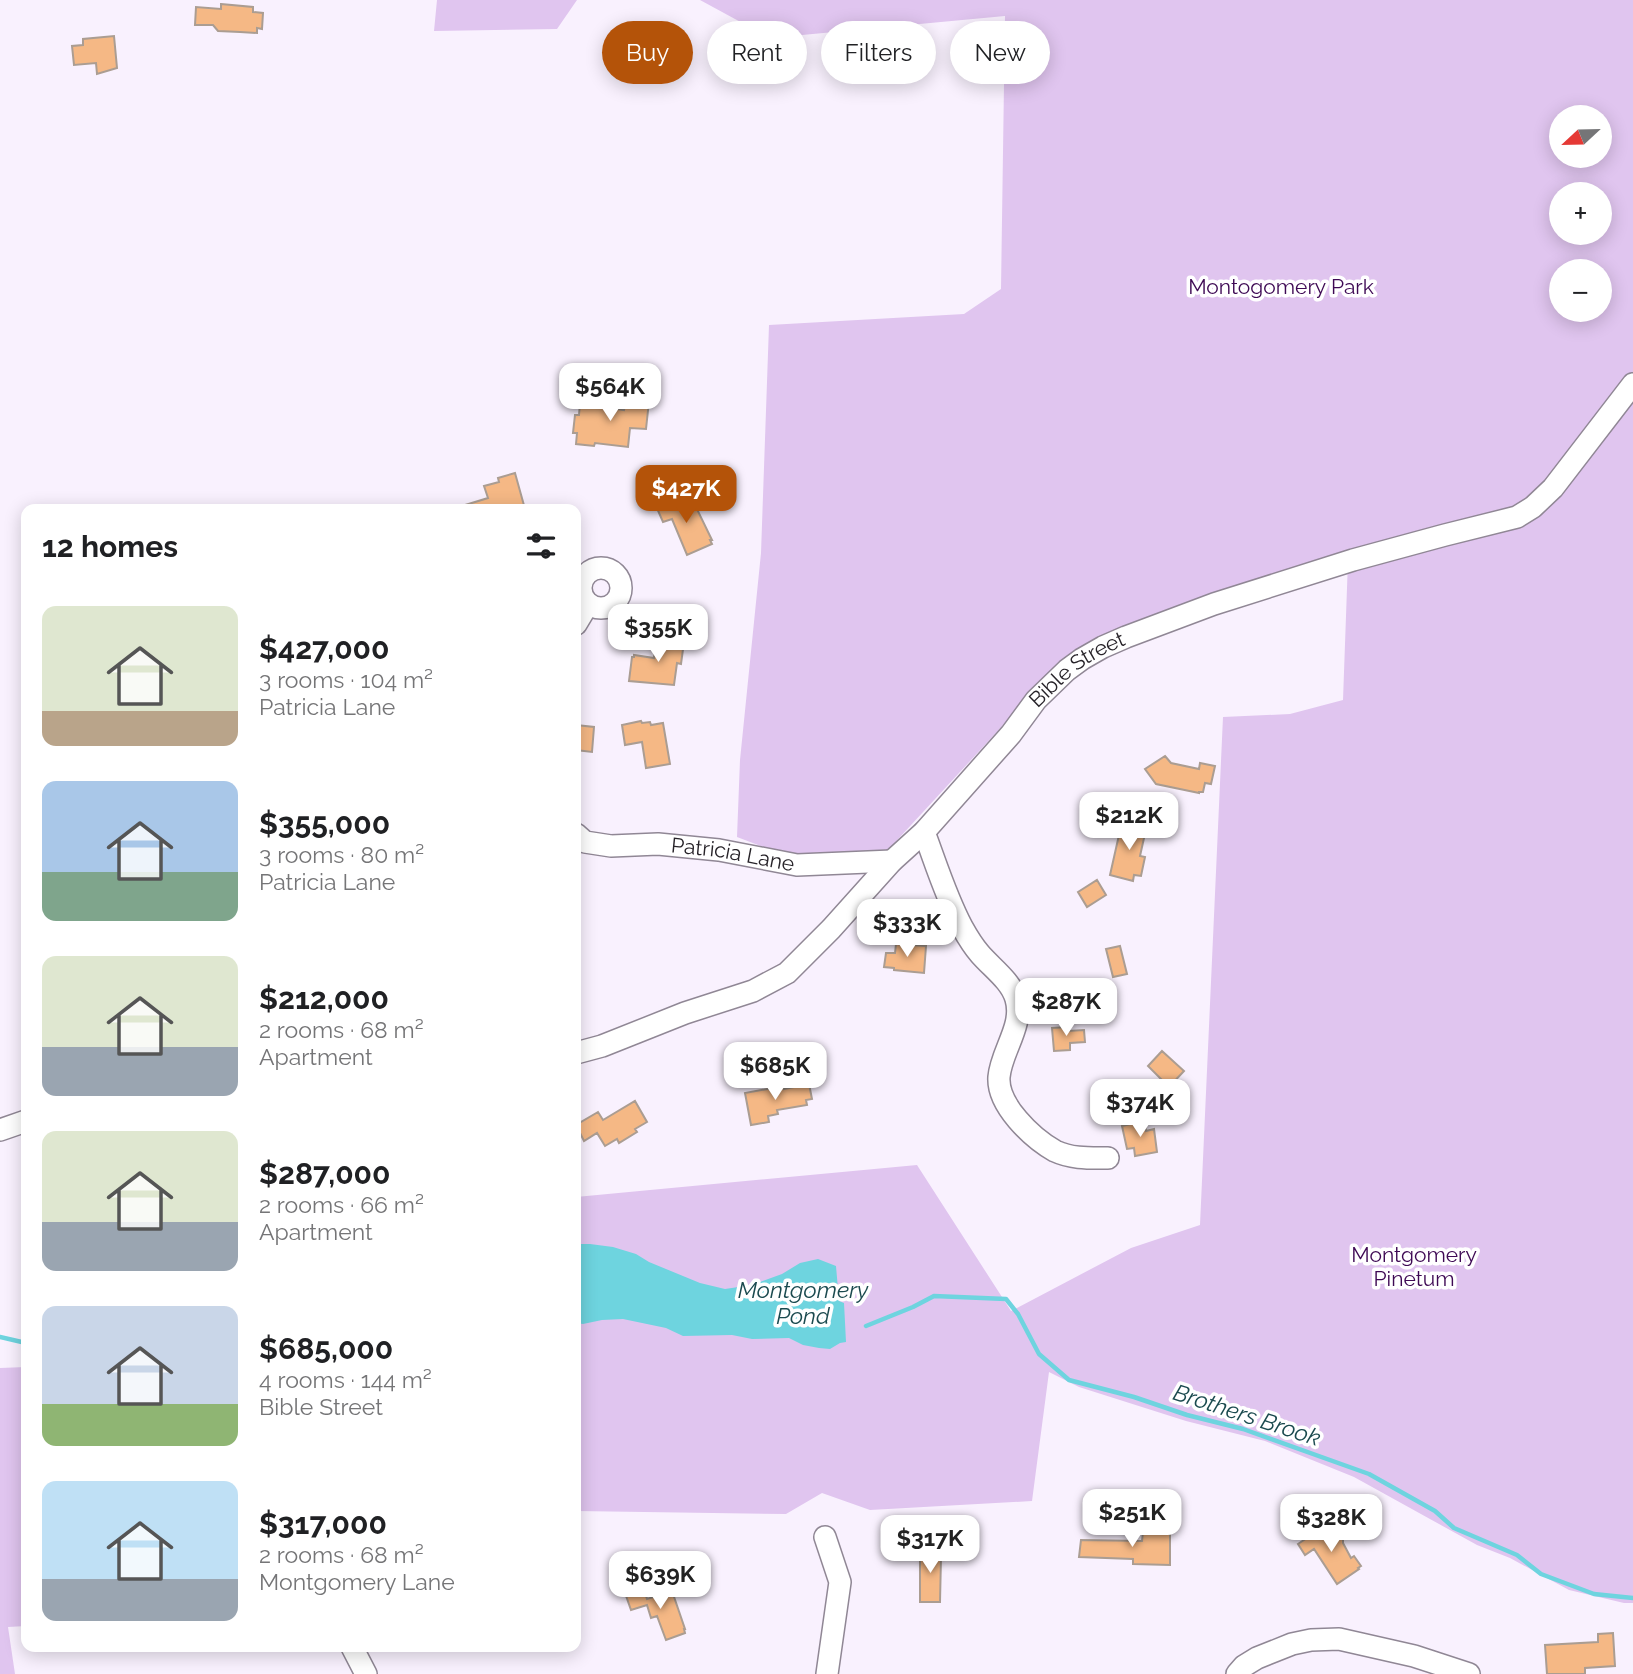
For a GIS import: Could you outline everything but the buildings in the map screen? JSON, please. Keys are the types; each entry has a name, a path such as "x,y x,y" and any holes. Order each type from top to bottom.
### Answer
{"street":[{"name":"Bible Street","path":"581,1052 753,991 779,978 801,960 892,861 924,832 1012,734 1036,700 1082,659 1126,637 1227,600 1353,561 1517,517 1533,507 1553,488 1633,384"},
{"path":"581,616 588,604"},
{"path":"924,832 962,927 979,952 1006,981 1016,999 1017,1019 999,1078 1003,1098 1012,1113 1035,1136 1056,1151 1080,1158 1108,1158"},
{"name":"Patricia Lane","path":"581,838 585,842 611,846 658,844 719,850 797,865 892,861"},
{"path":"0,1130 21,1123"},
{"path":"825,1538 840,1583 827,1674"},
{"path":"1237,1674 1256,1658 1292,1644 1339,1639 1414,1656 1469,1674"},
{"path":"355,1652 366,1674"}],"green space":[{"path":"437,0 577,0 557,29 434,31"},
{"path":"700,0 1633,0 1633,1603 1569,1590 1510,1558 1477,1545 1354,1477 1265,1441 1186,1421 1079,1387 1049,1372 1032,1501 870,1510 822,1493 786,1514 581,1511 581,1197 917,1165 1011,1311 1131,1248 1200,1225 1223,717 1290,714 1343,700 1348,560 1175,607 1098,643 1042,683 876,863 785,855 737,837 740,760 761,553 769,325 964,314 1001,289 1004,84 1050,84 1050,21 1005,21 1005,16 936,22 821,21 821,33 807,35 807,21 739,21"},
{"path":"21,1367 21,1626 8,1627 15,1674 0,1674 0,1368"}],"water":[{"name":"Montgomery Pond","path":"581,1244 613,1247 636,1254 700,1283 725,1289 752,1285 782,1274 800,1263 818,1259 836,1266 839,1301 844,1303 846,1342 830,1349 803,1345 789,1338 683,1336 666,1328 623,1319 583,1324"}],"waterway":[{"name":"Brothers Brook","path":"866,1326 934,1296 1006,1299 1018,1314 1039,1354 1069,1380 1243,1429 1369,1474 1435,1511 1454,1528 1517,1555 1541,1574 1594,1594 1633,1598"},
{"name":"Brothers Brook","path":"0,1337 21,1342"}],"park label":[{"name":"Montogomery Park","path":"1281,287"},
{"name":"Montgomery Pinetum","path":"1414,1267"}]}
